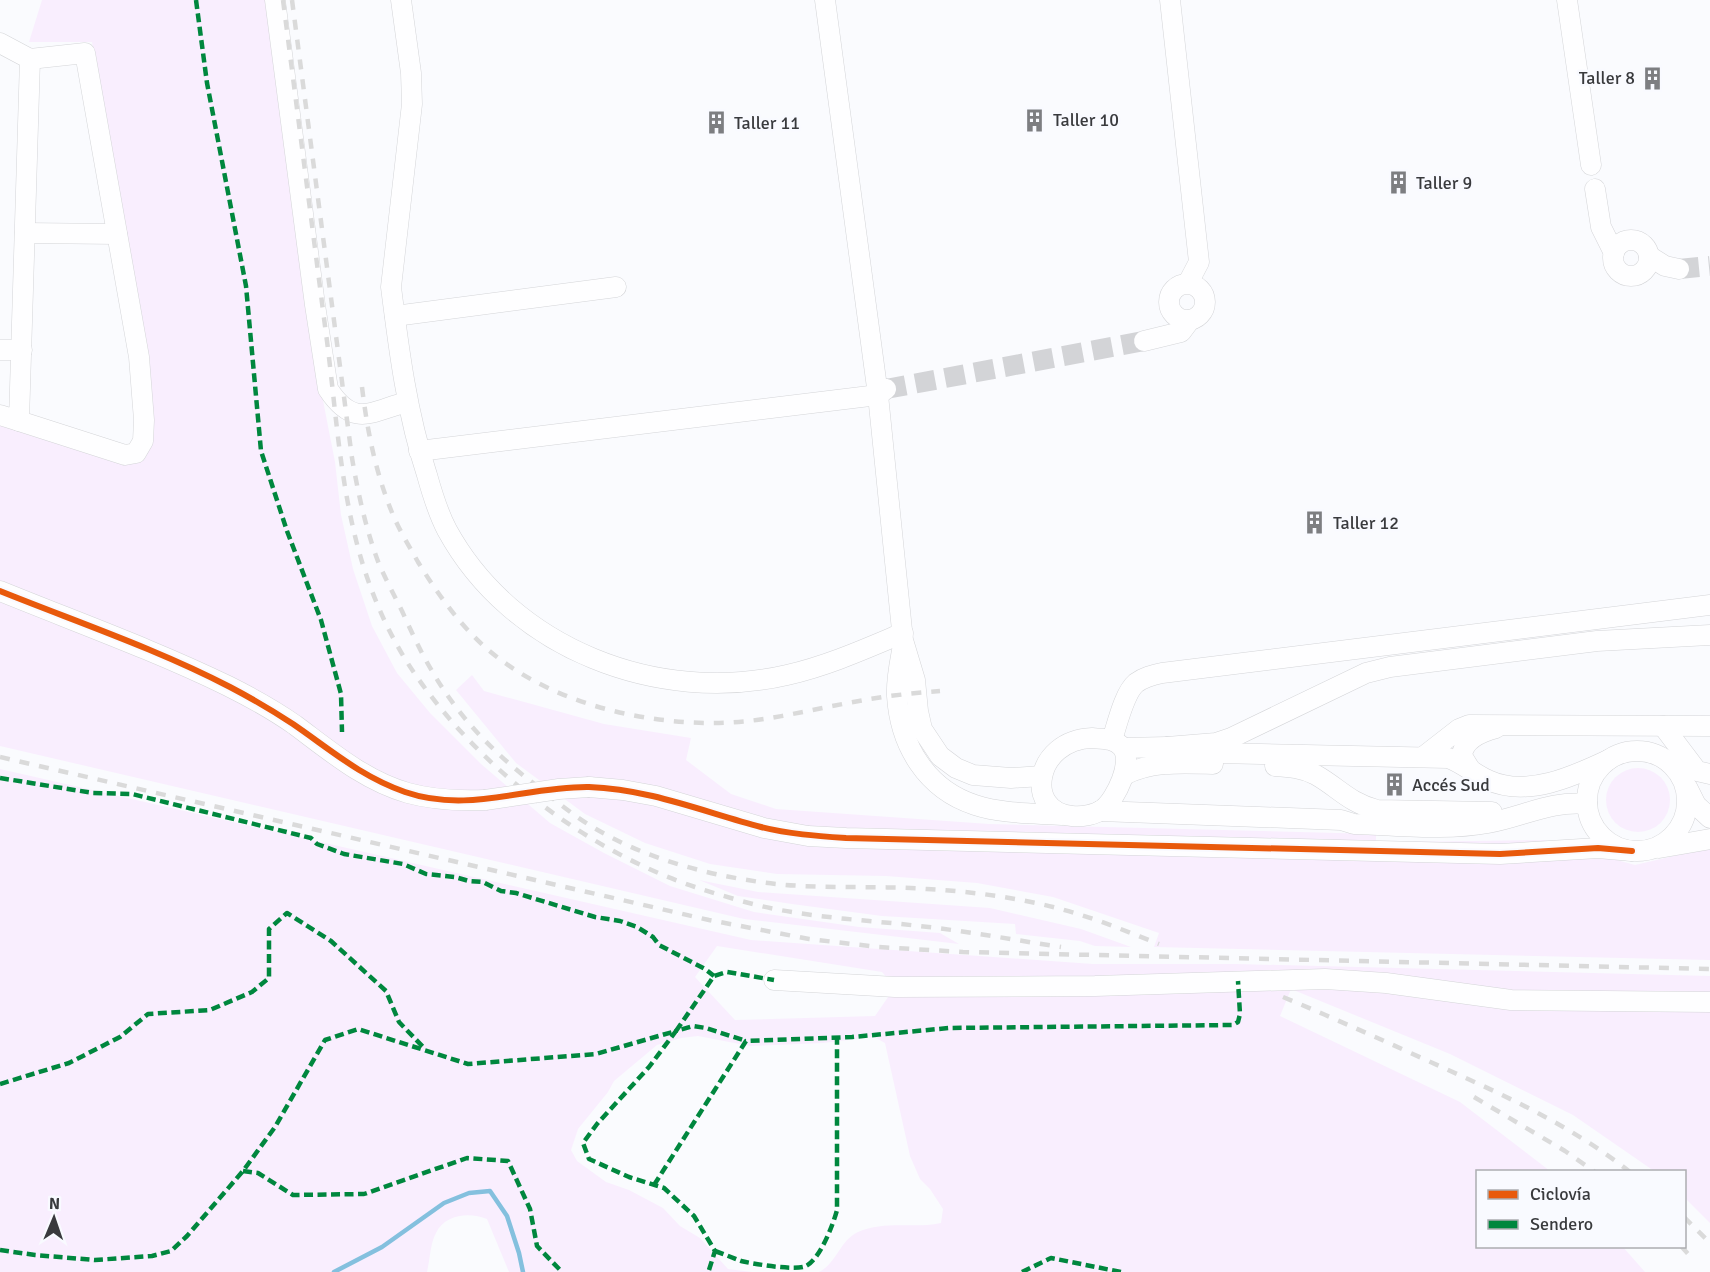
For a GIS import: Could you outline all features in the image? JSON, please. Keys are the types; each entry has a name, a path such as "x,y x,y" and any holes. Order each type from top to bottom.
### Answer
{"street":[{"path":"275,0 328,389 334,398 345,407 362,415 407,402"},
{"path":"401,0 411,73 412,104 391,287 394,316 407,402 419,451 447,529 471,567 498,598 524,620 578,652 607,664 664,679 725,682 786,675 903,637"},
{"path":"825,0 882,392 903,637 915,680 922,729 940,756 956,768 973,775 1011,778 1042,776"},
{"path":"1170,0 1199,262 1196,288"},
{"path":"1568,0 1591,165"},
{"path":"0,43 30,59 85,53 139,357 144,420 143,441 136,453 125,455 0,415"},
{"path":"20,421 30,59"},
{"path":"1595,189 1601,227 1620,247"},
{"path":"25,233 117,234"},
{"path":"1649,256 1646,268 1637,275 1631,276 1621,273 1613,258 1620,247 1639,242 1644,245 1649,256 1665,266 1679,269"},
{"path":"394,316 616,287"},
{"path":"1144,340 1181,332 1190,320 1204,310 1206,298 1196,288 1176,287 1169,304 1174,314 1184,320 1190,320"},
{"path":"0,350 22,350"},
{"path":"419,451 882,392"},
{"path":"0,591 163,656 230,687 292,723 345,762 378,781 407,792 438,799 485,800 559,789 623,790 656,796 764,828 808,836 846,838 1500,854 1598,849 1640,850 1710,838"},
{"path":"903,637 897,684 902,731 909,749 935,782 953,795 975,805 1000,810 1088,816 1109,804 1124,775 1126,758 1117,744 1129,692 1135,684 1147,677 1710,605"},
{"path":"1167,747 1216,743 1231,738 1358,676 1390,667 1597,641 1710,634"},
{"path":"1470,769 1462,756 1465,745 1477,735 1510,724"},
{"path":"1423,757 1459,729 1469,725 1710,726"},
{"path":"1663,726 1697,771 1710,774"},
{"path":"1062,815 1051,807 1044,796 1042,776 1048,759 1064,744 1078,739 1216,753 1448,758 1486,780 1501,785 1537,785 1576,775 1624,752 1641,751 1658,755 1672,765 1683,778 1696,805 1710,818"},
{"path":"1545,851 1578,835 1587,826 1590,783 1608,760"},
{"path":"1124,775 1136,769 1172,763 1290,767 1303,769 1316,775 1347,798 1361,806 1377,810 1525,813"},
{"path":"1588,808 1594,827 1604,839 1617,847 1640,850 1662,845 1674,836 1683,823 1687,808 1687,793 1683,778"},
{"path":"1100,811 1341,820 1354,824 1446,826 1490,823 1557,804 1588,808"},
{"path":"774,980 906,987 1095,986 1325,979 1386,982 1511,1000 1710,1002"}],"shaded area":[{"path":"42,0 270,0 319,380 335,462 341,515 353,569 372,626 397,673 430,713 481,764 550,823 670,886 754,912 859,927 940,933 959,944 744,919 0,746 0,422 133,464 146,457 152,430 146,347 92,42 29,42"},
{"path":"472,675 484,691 604,724 691,738 686,760 731,794 776,809 989,824 1376,834 1376,841 1398,842 1544,840 1635,865 1678,855 1687,849 1710,848 1710,960 1154,947 1159,933 1053,897 977,883 886,876 777,874 710,864 645,843 585,814 516,763 456,690"},
{"path":"1632,768 1644,768 1661,777 1668,788 1670,800 1668,812 1661,823 1644,832 1632,832 1620,827 1611,818 1606,806 1606,794 1611,782 1620,773"},
{"path":"0,769 751,940 1093,964 1236,964 1710,976 1710,1223 1686,1199 1686,1170 1653,1170 1573,1115 1450,1054 1291,989 1280,1016 1460,1102 1549,1170 1476,1170 1476,1248 1624,1248 1645,1272 819,1272 830,1263 847,1240 858,1232 879,1226 941,1223 943,1209 930,1189 920,1179 910,1156 885,1043 874,1037 823,1043 750,1046 698,1036 657,1045 614,1081 578,1129 571,1150 577,1161 606,1182 629,1190 663,1208 680,1226 700,1238 728,1269 752,1272 509,1272 487,1219 466,1215 452,1218 440,1227 432,1242 427,1272 0,1272","holes":["717,946 882,972 895,987 875,1016 735,1020 695,977"]},
{"path":"699,880 758,892 990,908 1081,929 1131,947 1095,946 1080,941 1016,934 1015,924 882,916 738,896"}],"waterway":[{"path":"334,1272 382,1247 444,1203 469,1193 490,1191 507,1216 523,1272"}],"tunnel":[{"path":"1679,269 1710,266"},
{"path":"886,389 1144,341"}],"railway":[{"path":"283,0 348,506 363,565 385,621 415,674 441,709 503,773 576,829 615,852 695,887 755,905 792,912 937,928 1061,947"},
{"path":"292,0 352,458 363,511 379,564 421,652 445,692 468,722 494,750 522,774 588,824 634,848 675,863 760,882 822,887 927,889 1004,897 1081,915 1159,944"},
{"path":"362,387 369,434 380,480 394,517 418,562 449,608 476,639 511,667 537,683 566,696 626,714 658,719 719,723 755,720 879,698 940,691"},
{"path":"0,757 709,920 809,939 878,947 963,952 1710,969"},
{"path":"1283,997 1453,1072 1557,1123 1627,1170"},
{"path":"1474,1097 1565,1151 1592,1170"},
{"path":"1686,1219 1710,1243"},
{"path":"1683,1248 1691,1257"}],"marked path":[{"path":"196,0 207,83 246,286 261,451 287,531 321,620 341,694 342,732"},
{"path":"0,778 93,793 132,794 311,838 317,844 344,854 403,864 426,874 483,882 501,891 516,893 637,927 653,937 659,945 714,976"},
{"path":"0,1084 69,1063 120,1037 148,1014 210,1010 252,992 269,978 269,929 287,913 331,941 386,991 399,1022 425,1049"},
{"path":"0,1250 95,1260 152,1256 171,1251 187,1236 243,1171 275,1127 325,1040 358,1029 468,1064 596,1054 676,1031 714,976 727,972 774,980"},
{"path":"654,1185 746,1041 852,1037 949,1028 1233,1025 1238,1022 1240,1014 1238,981"},
{"path":"709,1270 715,1251 694,1216 664,1188 629,1177 589,1159 583,1143 597,1124 649,1067 676,1031 693,1026 746,1041"},
{"path":"715,1251 741,1261 793,1268 806,1266 821,1249 837,1210 837,1038"},
{"path":"243,1171 258,1173 293,1195 364,1194 467,1158 508,1161 530,1209 537,1246 562,1272"},
{"path":"1022,1272 1051,1258 1121,1272"}],"cycle path":[{"path":"0,591 202,673 278,714 346,762 374,778 405,792 429,798 475,800 566,788 611,789 676,802 771,829 846,838 1500,854 1598,848 1632,851"}],"place":[{"name":"Taller 8","path":"1653,78"},
{"name":"Taller 10","path":"1035,120"},
{"name":"Taller 11","path":"716,123"},
{"name":"Taller 9","path":"1398,183"},
{"name":"Taller 12","path":"1315,523"},
{"name":"Accés Sud","path":"1394,785"}]}
